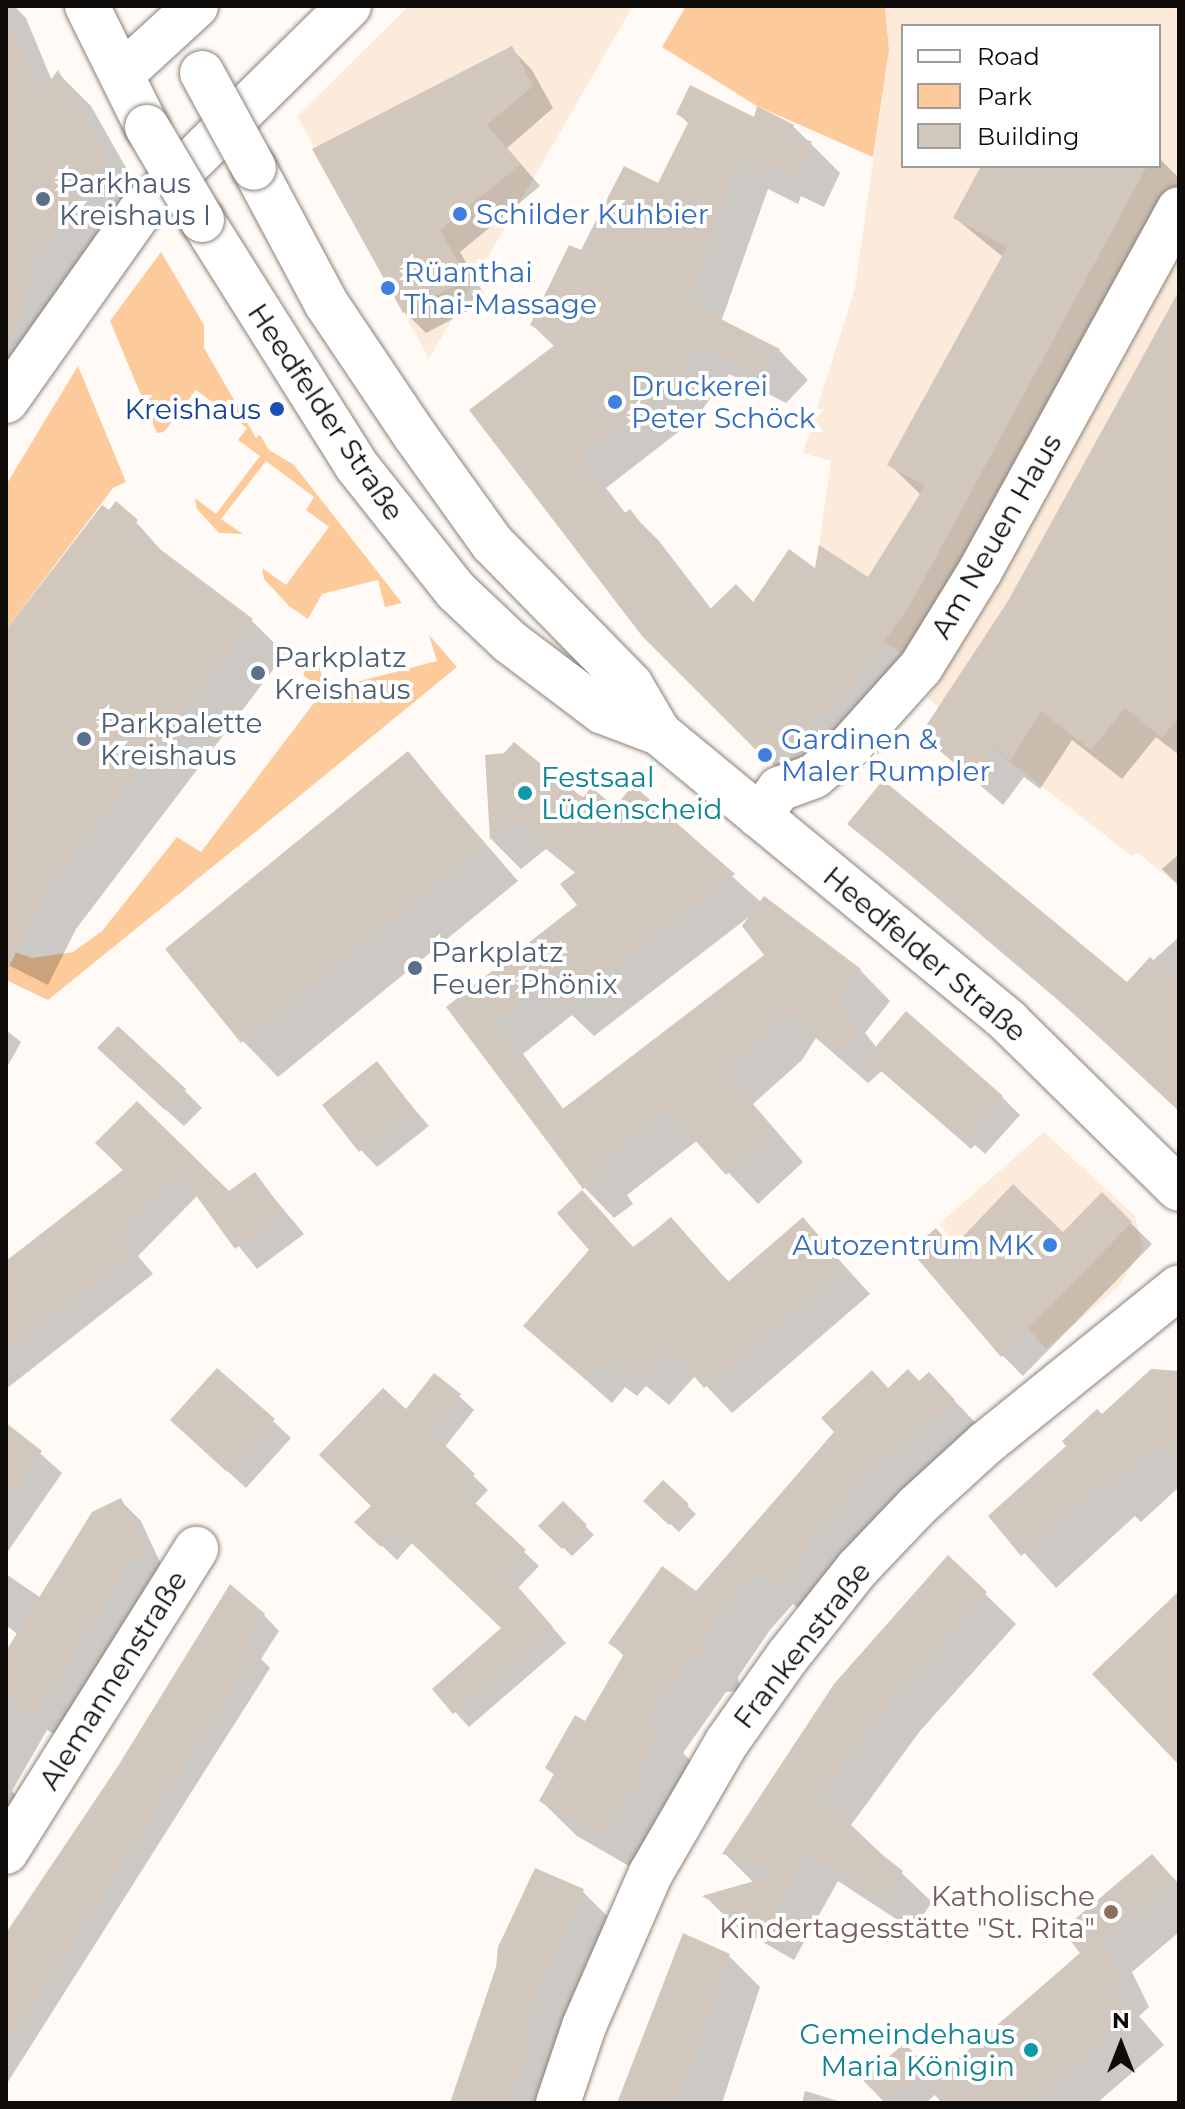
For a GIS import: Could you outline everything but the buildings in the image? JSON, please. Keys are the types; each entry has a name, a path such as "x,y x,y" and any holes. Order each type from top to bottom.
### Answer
{"main road":[{"name":"Heedfelder Straße","path":"87,6 123,73 147,127 356,465 456,591 510,642 603,712 659,733 1009,1022 1179,1189"},
{"path":"6,401 139,213 349,6"},
{"name":"Heedfelder Straße","path":"179,12 202,73 356,352 483,530 534,591 631,685 659,733"},
{"path":"123,73 179,12"},
{"name":"Am Neuen Haus","path":"759,816 779,789 814,776 850,746 921,667 980,571 1179,209"},
{"name":"Frankenstraße","path":"558,2103 584,2026 651,1873 727,1742 788,1656 857,1569 917,1506 986,1443 1179,1287"},
{"name":"Alemannenstraße","path":"6,1852 196,1549"}],"shaded area":[{"path":"409,6 633,6 429,359 297,116"},
{"path":"885,6 1179,6 1179,886 1138,853 1132,856 927,698 941,679 812,594 831,461 803,453 855,288 889,50"},
{"name":"Autozentrum MK","path":"1044,1132 1135,1216 1143,1249 1118,1287 1046,1349 939,1224"}],"green space":[{"path":"686,6 885,6 889,50 873,157 757,106 662,47"},
{"path":"161,252 204,325 204,348 256,438 260,435 269,450 294,465 402,603 385,607 378,580 322,594 308,619 289,606 264,579 262,568 286,585 329,527 306,510 314,497 266,461 221,519 243,534 219,533 197,509 195,498 216,514 260,456 238,440 247,428 196,390 164,432 157,433 110,321"},
{"path":"78,366 126,482 113,488 6,630 6,485"},
{"path":"429,635 457,667 253,834 48,1000 6,980 6,949 32,958 73,952 102,931 177,837 201,852 323,691 303,675 305,671 318,662 326,690 437,661"}],"place":[{"name":"Parkhaus Kreishaus I","path":"43,199"},
{"name":"Schilder Kuhbier","path":"460,214"},
{"name":"Rüanthai Thai-Massage","path":"388,288"},
{"name":"Druckerei Peter Schöck","path":"615,402"},
{"name":"Kreishaus","path":"277,409"},
{"name":"Parkplatz Kreishaus","path":"258,673"},
{"name":"Parkpalette Kreishaus","path":"84,739"},
{"name":"Gardinen & Maler Rumpler","path":"765,755"},
{"name":"Festsaal Lüdenscheid","path":"525,793"},
{"name":"Parkplatz Feuer Phönix","path":"415,968"},
{"name":"Autozentrum MK","path":"1050,1245"},
{"name":"Katholische Kindertagesstätte \"St. Rita\"","path":"1111,1912"},
{"name":"Gemeindehaus Maria Königin","path":"1031,2050"}]}
